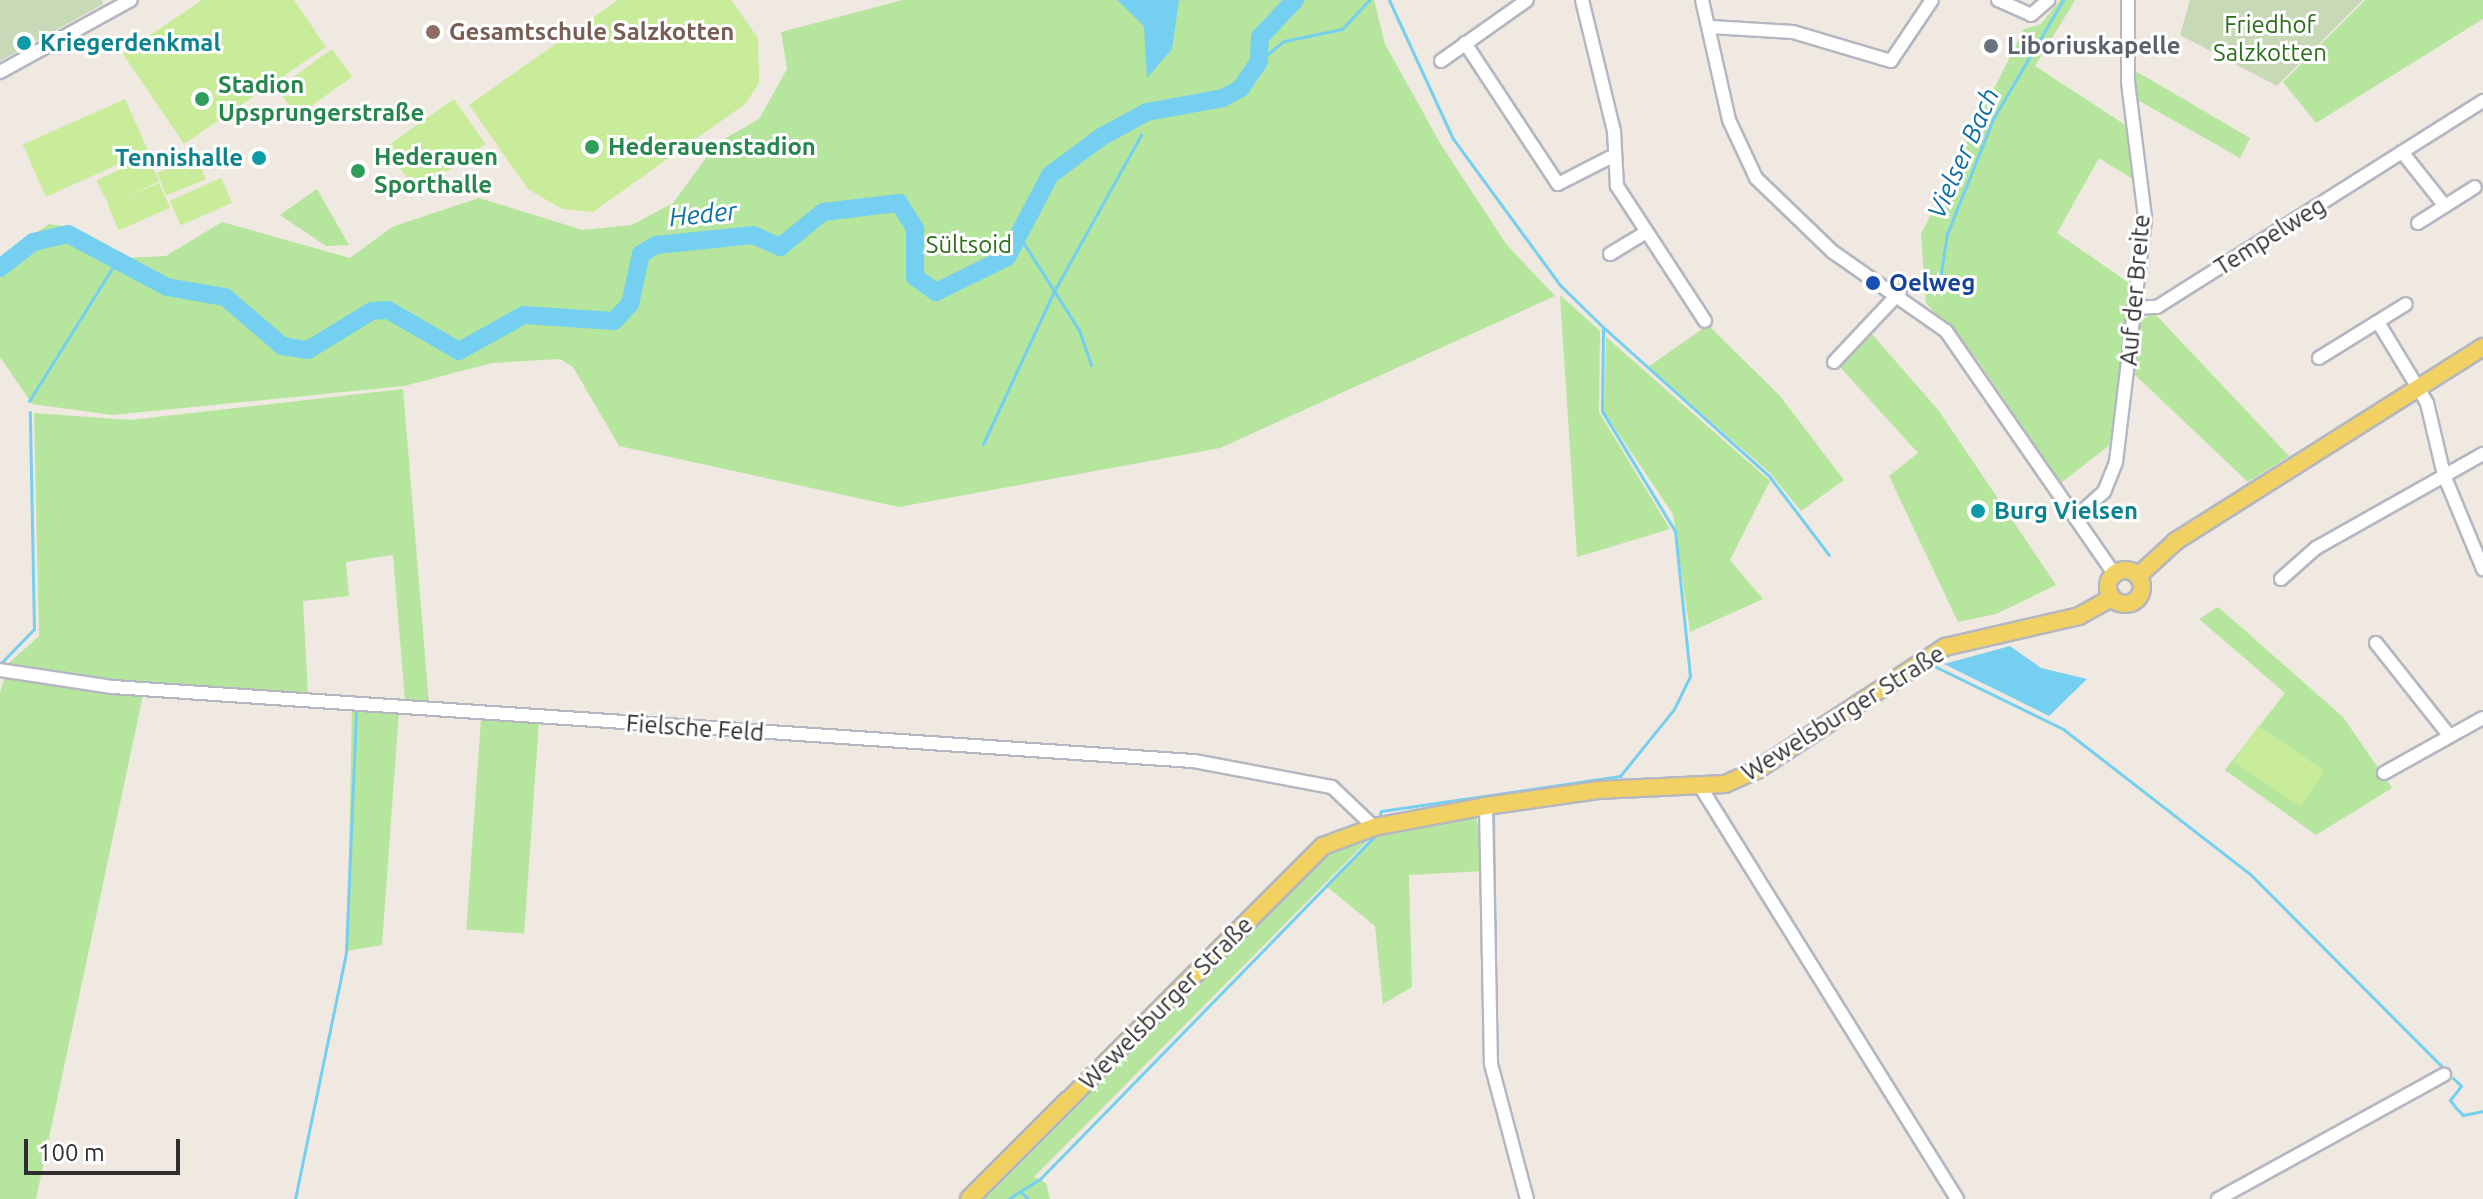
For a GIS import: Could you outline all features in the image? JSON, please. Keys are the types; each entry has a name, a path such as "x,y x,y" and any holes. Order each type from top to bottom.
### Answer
{"main road":[{"path":"2111,598 2114,574 2138,576 2176,541 2483,347"},
{"name":"Wewelsburger Straße","path":"969,1199 1323,846 1374,827 1486,806 1598,790 1700,786 1757,770 1945,647 2079,616 2111,598 2134,602 2142,590 2138,576"}],"street":[{"path":"0,72 131,0"},
{"path":"1441,61 1527,0"},
{"path":"1582,0 1614,131 1611,157 1617,186 1642,235 1705,321"},
{"path":"1702,0 1711,27 1729,120 1756,178 1833,252 1900,292 1972,361 2114,574"},
{"path":"1711,27 1793,32 1891,61 1932,0"},
{"path":"1998,0 2031,15 2048,0"},
{"name":"Auf der Breite","path":"2076,517 2104,492 2116,462 2145,217 2128,82 2128,0"},
{"path":"1465,43 1558,184 1611,157"},
{"name":"Tempelweg","path":"2135,308 2157,307 2483,101"},
{"path":"2402,152 2445,206"},
{"path":"2418,223 2475,187"},
{"path":"1610,254 1642,235"},
{"path":"1834,362 1900,292"},
{"path":"2319,358 2406,304"},
{"path":"2378,322 2418,386 2444,475 2483,569"},
{"path":"2281,579 2316,548 2483,454"},
{"path":"2376,643 2449,735"},
{"name":"Fielsche Feld","path":"0,670 113,687 1194,761 1332,787 1374,827"},
{"path":"2384,773 2483,718"},
{"path":"1700,786 1957,1199"},
{"path":"1486,806 1491,1064 1527,1199"},
{"path":"2218,1199 2444,1075"}],"green space":[{"path":"0,0 102,0 103,4 0,61"},
{"name":"Stadion Upsprungerstraße","path":"202,0 294,0 326,47 184,144 123,54"},
{"name":"Hederauenstadion","path":"618,0 731,0 758,38 759,83 745,104 593,212 562,209 528,189 469,105"},
{"name":"Sültsoid","path":"903,0 1374,0 1385,44 1440,143 1506,244 1555,296 1220,448 899,507 619,446 573,367 560,359 492,363 404,386 112,415 32,404 0,357 0,258 49,224 74,228 123,258 166,256 222,222 350,258 392,227 479,198 583,230 632,225 673,203 717,143 759,119 787,69 781,32"},
{"path":"2060,0 2075,0 2035,66 2130,128 2134,180 2099,158 2057,233 2132,285 2116,440 2061,483 1976,358 1926,303 1921,234 2024,29 2041,24"},
{"name":"Friedhof Salzkotten","path":"2190,0 2363,0 2277,86 2180,35"},
{"path":"2365,0 2483,0 2483,19 2316,123 2283,82"},
{"path":"332,49 352,77 297,116 277,89"},
{"path":"2132,69 2250,138 2240,158 2134,98"},
{"path":"125,99 148,151 46,197 23,145"},
{"path":"454,99 486,144 417,192 385,147"},
{"path":"147,156 159,181 109,206 97,181"},
{"path":"197,157 206,179 166,195 157,173"},
{"path":"221,178 232,203 181,225 170,201"},
{"path":"159,183 170,208 119,230 108,206"},
{"path":"317,189 349,245 326,246 280,215"},
{"path":"1560,295 1600,331 1599,412 1670,529 1577,557"},
{"path":"2154,313 2289,456 2248,482 2134,374 2138,322"},
{"path":"1708,325 1780,396 1844,480 1801,511 1770,473 1648,367"},
{"path":"1871,333 1939,411 2056,585 1996,614 1958,622 1889,476 1918,453 1839,366"},
{"path":"1606,337 1770,481 1730,560 1763,599 1690,632 1673,514 1604,412"},
{"path":"403,389 429,703 405,701 393,555 346,562 349,596 303,601 308,694 145,686 36,1199 0,1199 0,693 9,663 39,636 34,413 130,420"},
{"path":"2218,607 2343,717 2392,788 2316,835 2225,770 2285,693 2199,619"},
{"path":"352,708 399,711 382,945 347,951"},
{"path":"481,719 539,723 524,934 466,929"},
{"path":"2258,726 2324,771 2300,806 2234,762"},
{"path":"1476,814 1484,871 1409,875 1412,987 1383,1004 1375,926 1326,886 1382,831"},
{"path":"1375,833 1034,1177 1046,1183 1050,1199 981,1199 1324,854"}],"water":[{"path":"1117,0 1179,0 1172,49 1147,78 1144,26"},
{"path":"2010,646 2041,668 2087,679 2049,716 1944,664"}],"waterway":[{"name":"Heder","path":"0,268 33,242 68,234 167,287 225,297 282,346 308,350 372,311 388,310 459,351 524,315 614,321 630,304 641,254 656,245 753,235 780,247 823,212 899,203 915,229 915,277 936,292 1007,257 1050,175 1101,137 1147,112 1223,98 1241,88 1259,61 1260,37 1295,0"},
{"name":"Heder","path":"1259,61 1284,41 1342,29 1369,0"},
{"path":"1379,818 1381,811 1620,776 1674,709 1690,676 1675,531 1602,411 1603,327 1560,285 1453,139 1389,0"},
{"name":"Vielser Bach","path":"1939,286 1947,234 1993,119 2063,0"},
{"path":"983,444 1053,293 1141,135"},
{"path":"1021,239 1079,330 1091,365"},
{"path":"29,401 116,262"},
{"path":"1603,327 1769,476 1829,555"},
{"path":"1,663 34,629 30,412"},
{"path":"1932,665 2063,729 2251,875 2443,1068"},
{"path":"295,1199 346,952 356,712"},
{"path":"1493,815 1496,1036"},
{"path":"1008,1199 1040,1179 1379,832"},
{"path":"2453,1078 2461,1086 2450,1100 2456,1108 2463,1115 2483,1111"},
{"path":"1020,1191 1028,1199"}],"place":[{"name":"Gesamtschule Salzkotten","path":"433,32"},
{"name":"Kriegerdenkmal","path":"24,43"},
{"name":"Liboriuskapelle","path":"1991,46"},
{"name":"Stadion Upsprungerstraße","path":"202,99"},
{"name":"Hederauenstadion","path":"592,147"},
{"name":"Tennishalle","path":"259,158"},
{"name":"Hederauen Sporthalle","path":"358,171"},
{"name":"Oelweg","path":"1873,283"},
{"name":"Burg Vielsen","path":"1978,511"}]}
